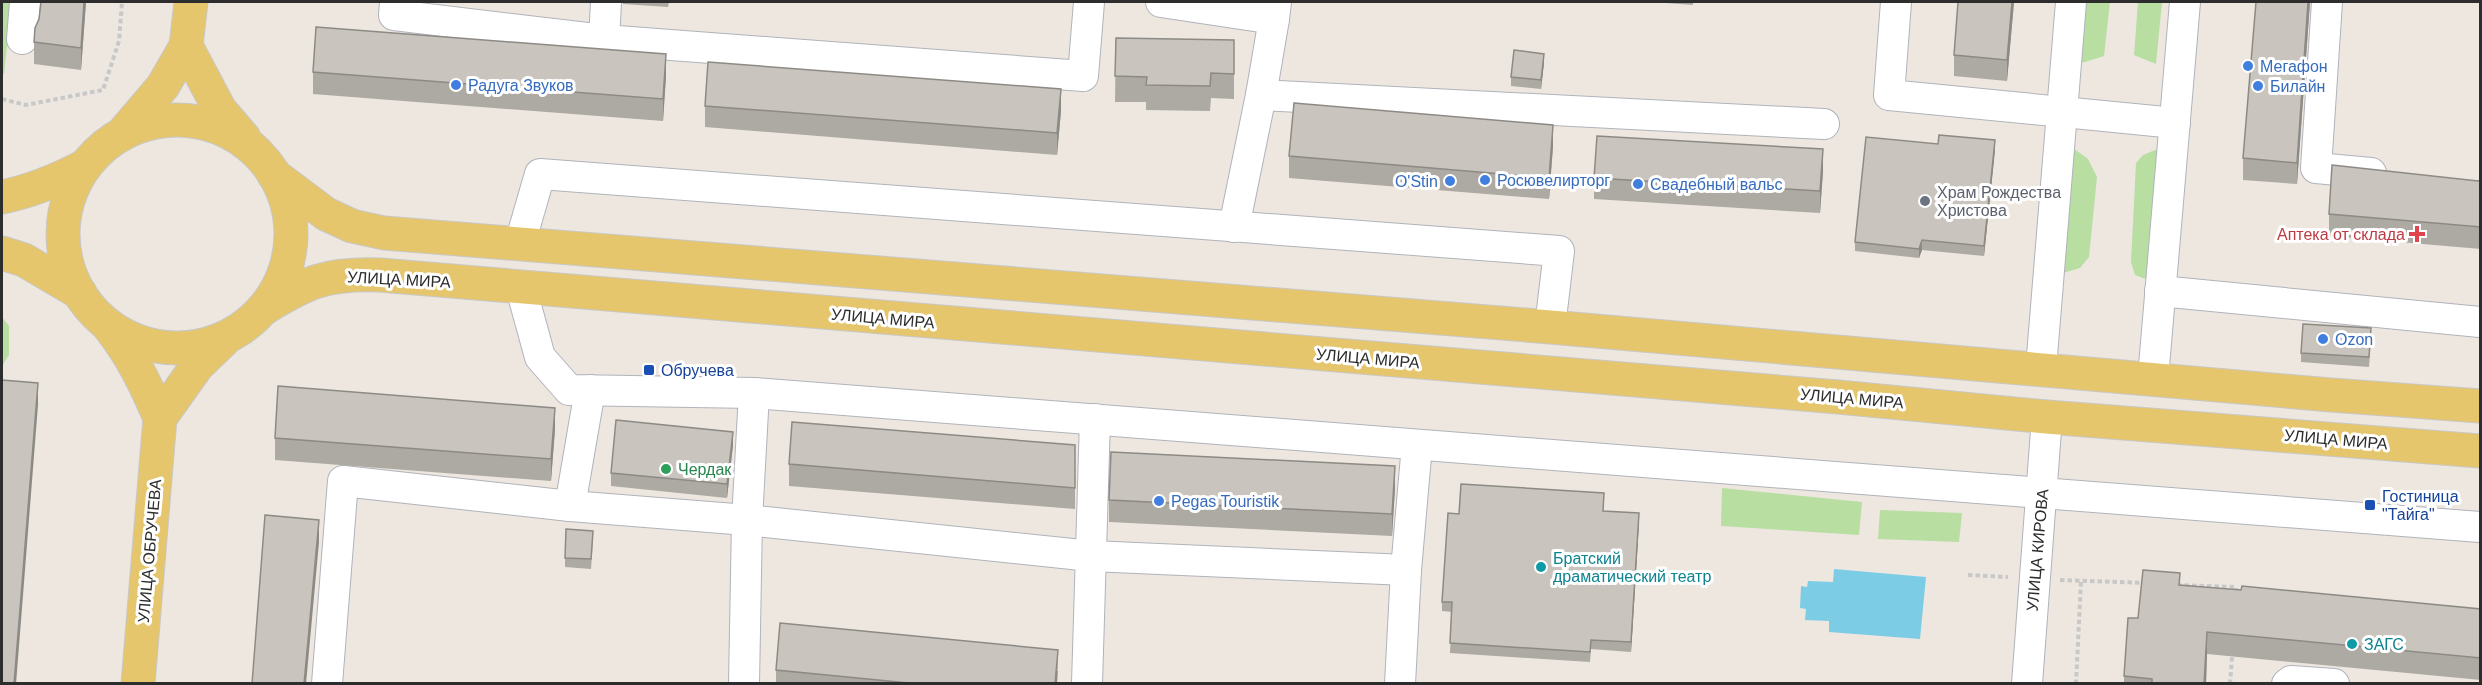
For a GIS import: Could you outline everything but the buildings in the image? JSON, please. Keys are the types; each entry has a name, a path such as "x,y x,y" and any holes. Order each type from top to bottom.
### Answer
{"main road":[{"path":"122,134 163,86 186,46 191,2"},
{"path":"186,46 220,110 253,148 274,175 284,194 289,213 289,254 284,274 263,309 247,324 228,335 193,346 155,346 120,333 105,322 91,309 80,293 69,268 65,251 64,215 72,189 86,166 102,147 144,124 166,120 190,120 212,125 234,135 253,148"},
{"path":"2,197 36,189 86,166"},
{"path":"274,175 326,214 352,226 384,233 1550,327 2481,406"},
{"path":"2,253 24,260 80,293"},
{"name":"УЛИЦА МИРА","path":"263,309 300,286 324,278 351,274 1838,397 2047,417 2481,451"},
{"name":"УЛИЦА ОБРУЧЕВА","path":"105,322 129,353 144,380 160,418 138,684"},
{"path":"160,418 197,366 228,335"},
{"path":"1838,397 1840,352"}],"street":[{"path":"2,22 22,39 25,2"},
{"path":"395,2 394,15 604,40 1083,76 1089,2"},
{"path":"604,40 606,2"},
{"path":"1161,2 1275,10 1261,95 1234,227"},
{"path":"1896,2 1889,95 2175,123"},
{"path":"2041,368 2071,2"},
{"path":"2153,378 2185,2"},
{"path":"2327,2 2316,168 2398,176"},
{"path":"1261,95 1824,124"},
{"path":"520,243 540,174 1559,251 1550,327"},
{"path":"521,288 540,357 569,390 754,393 2481,527"},
{"path":"2160,291 2481,322"},
{"path":"570,506 590,390"},
{"path":"744,684 747,520 754,393"},
{"name":"УЛИЦА КИРОВА","path":"2026,684 2047,417"},
{"path":"1087,684 1095,419"},
{"path":"1400,684 1406,570 1417,445"},
{"path":"327,684 343,481 570,506 747,520 1091,556 1406,570"},
{"path":"2287,684 2290,681 2334,684"}],"path":[{"path":"2,99 26,105 103,90 119,41 122,2"},
{"path":"1968,575 2153,584"},
{"path":"2076,684 2081,580"},
{"path":"2177,585 2236,587 2236,599"},
{"path":"2230,684 2232,657"}],"green space":[{"path":"2,2 12,2 4,74 2,74"},
{"path":"2080,2 2110,2 2104,56 2075,65"},
{"path":"2138,2 2162,2 2156,64 2134,55"},
{"path":"2073,148 2088,159 2097,177 2089,257 2080,268 2063,273"},
{"path":"2160,148 2151,281 2135,275 2131,262 2136,163 2143,155"},
{"path":"2,317 9,326 9,355 2,366"},
{"path":"1722,488 1862,502 1859,535 1721,526"},
{"path":"1880,510 1962,513 1959,542 1878,539"}],"water":[{"path":"1834,569 1926,577 1920,639 1829,632 1829,621 1805,620 1806,609 1800,608 1801,586 1807,587 1808,581 1833,582"}],"place":[{"name":"Мегафон","path":"2248,66"},
{"name":"Радуга Звуков","path":"456,85"},
{"name":"Билайн","path":"2258,86"},
{"name":"Росювелирторг","path":"1485,180"},
{"name":"O'Stin","path":"1450,181"},
{"name":"Свадебный вальс","path":"1638,184"},
{"name":"Храм Рождества Христова","path":"1925,201"},
{"name":"Аптека от склада","path":"2417,234"},
{"name":"Ozon","path":"2323,339"},
{"name":"Обручева","path":"649,370"},
{"name":"Чердак","path":"666,469"},
{"name":"Pegas Touristik","path":"1159,501"},
{"name":"Гостиница \"Тайга\"","path":"2370,505"},
{"name":"Братский драматический театр","path":"1541,567"},
{"name":"ЗАГС","path":"2352,644"}]}
